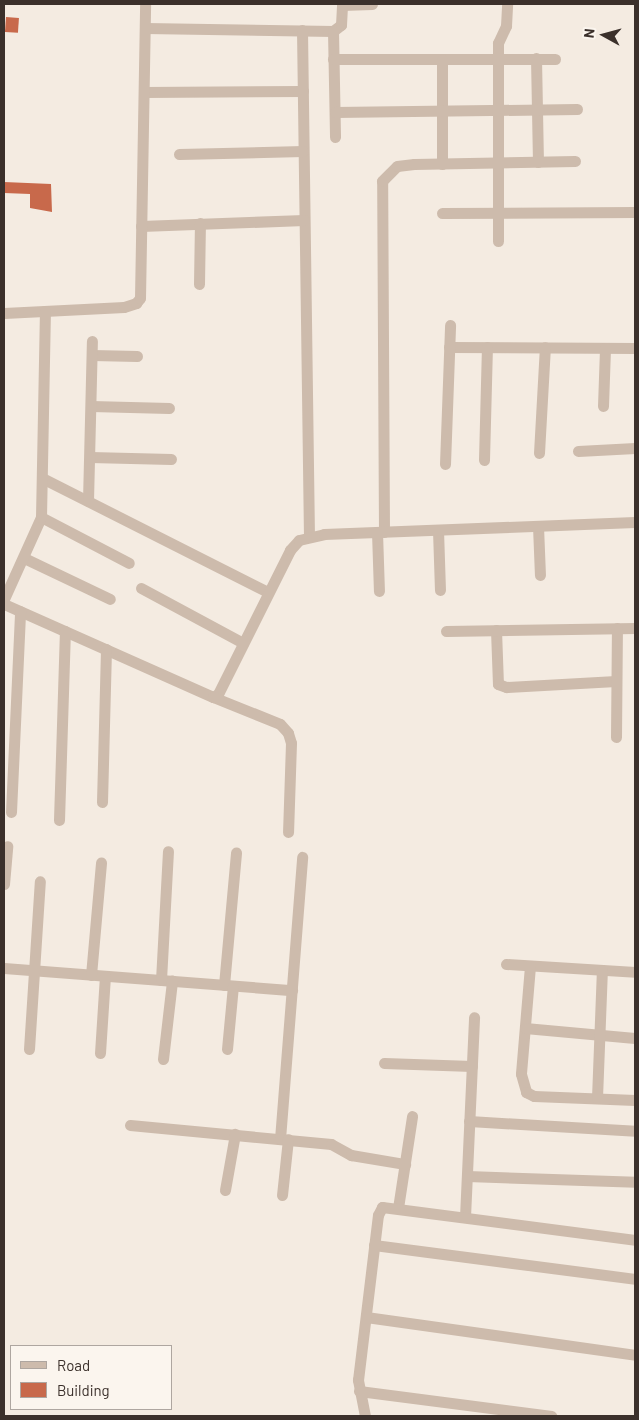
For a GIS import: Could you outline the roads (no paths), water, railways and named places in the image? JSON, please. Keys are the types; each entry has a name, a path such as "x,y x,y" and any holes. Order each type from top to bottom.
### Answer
{"street":[{"path":"4,312 124,307 136,303 140,293 146,4"},
{"path":"145,28 333,31 341,25 342,4 372,4"},
{"path":"498,241 498,43 506,26 506,4"},
{"path":"302,30 309,536"},
{"path":"333,31 335,137"},
{"path":"333,59 442,60 498,57 555,59"},
{"path":"536,58 538,162"},
{"path":"442,60 442,164"},
{"path":"144,92 303,91"},
{"path":"334,112 577,109"},
{"path":"179,154 303,151"},
{"path":"379,591 380,193 387,173 397,166 576,161"},
{"path":"442,213 635,212"},
{"path":"141,226 304,220"},
{"path":"199,284 200,223"},
{"path":"4,599 41,517 44,479 45,311"},
{"path":"445,464 450,325"},
{"path":"88,501 92,340"},
{"path":"449,347 635,348"},
{"path":"484,460 487,347"},
{"path":"539,453 545,347"},
{"path":"603,406 605,348"},
{"path":"92,355 137,356"},
{"path":"91,406 169,408"},
{"path":"578,450 635,448"},
{"path":"90,457 171,459"},
{"path":"44,479 268,592"},
{"path":"41,517 129,562"},
{"path":"213,697 218,694 290,550 299,540 309,536 380,532 635,522"},
{"path":"538,526 540,575"},
{"path":"438,530 440,590"},
{"path":"24,558 110,599"},
{"path":"141,588 243,642"},
{"path":"4,604 213,697 280,724 288,733 291,743 288,832"},
{"path":"11,812 8,758 20,611"},
{"path":"616,737 617,628"},
{"path":"446,631 635,628"},
{"path":"496,630 498,684 506,687 616,682"},
{"path":"58,820 65,631"},
{"path":"102,802 106,649"},
{"path":"4,884 7,846"},
{"path":"163,1059 168,850"},
{"path":"227,1049 228,986 236,853"},
{"path":"282,1195 292,990 302,857"},
{"path":"91,975 101,862"},
{"path":"30,1049 40,882"},
{"path":"506,964 635,972"},
{"path":"530,966 521,1074 526,1092 635,1100"},
{"path":"4,968 292,990"},
{"path":"597,1098 602,970"},
{"path":"100,1052 105,976"},
{"path":"465,1217 474,1017"},
{"path":"525,1028 635,1038"},
{"path":"384,1063 472,1066"},
{"path":"398,1208 412,1116"},
{"path":"469,1121 635,1131"},
{"path":"130,1124 331,1144 351,1156 405,1164"},
{"path":"226,1190 236,1134"},
{"path":"467,1176 635,1182"},
{"path":"365,1416 359,1391 379,1210 386,1206 635,1240"},
{"path":"374,1245 635,1279"},
{"path":"366,1317 635,1356"},
{"path":"359,1391 551,1416"}]}
